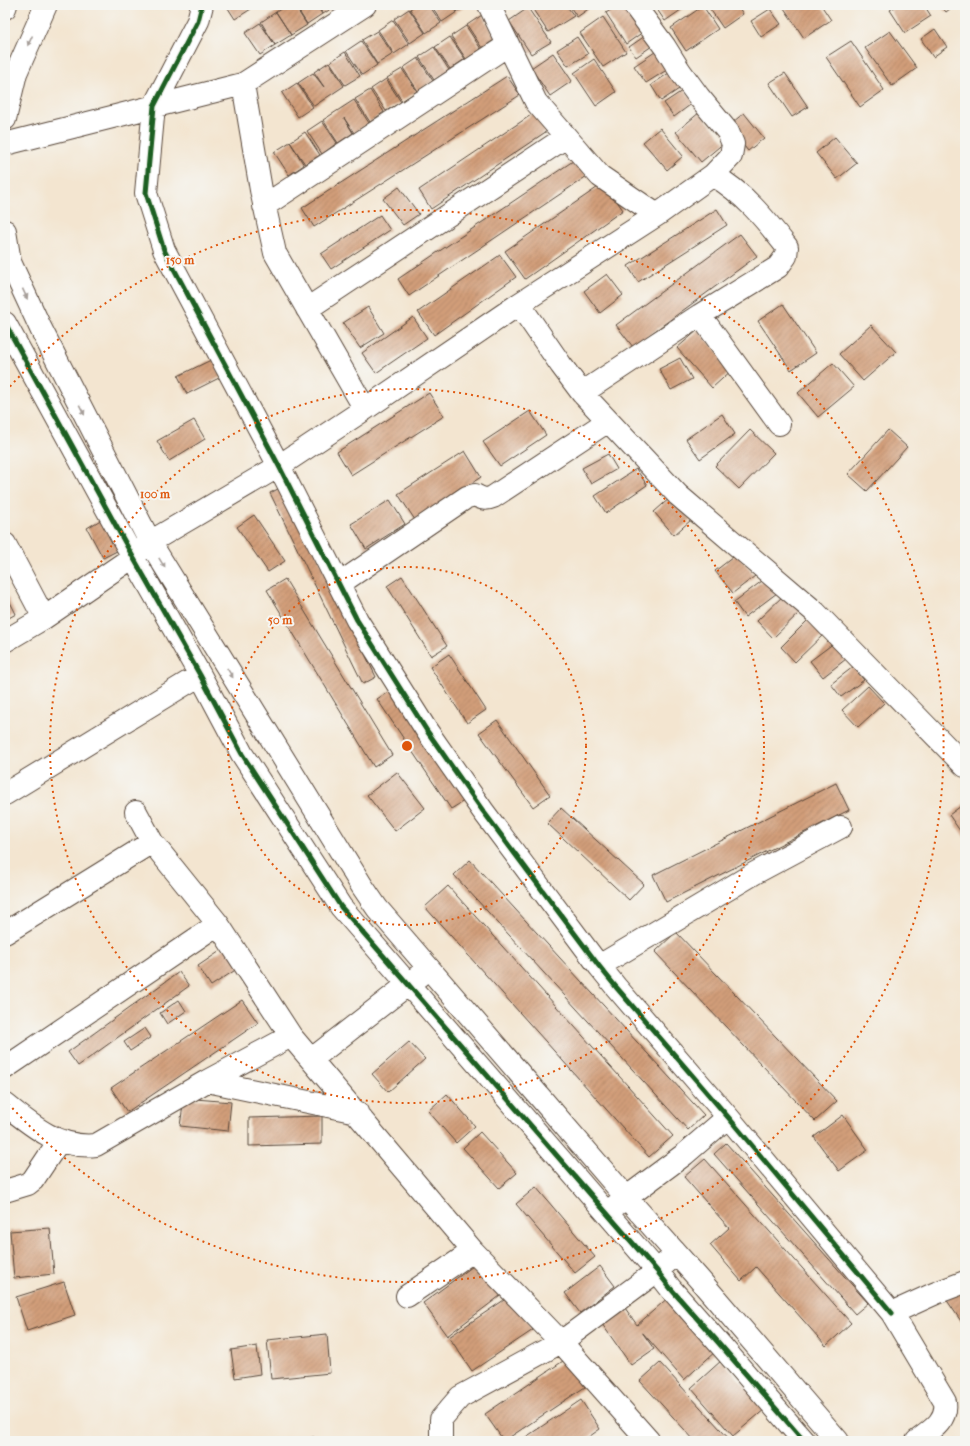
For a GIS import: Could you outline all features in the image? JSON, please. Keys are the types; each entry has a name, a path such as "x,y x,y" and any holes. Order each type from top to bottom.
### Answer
{"street":[{"path":"5,119 16,73 46,5"},
{"path":"202,5 198,21 154,106 146,193 164,250 279,466 356,620 431,737 483,811 599,966 728,1117 892,1314 945,1402 946,1409 944,1416 938,1425 917,1441"},
{"path":"5,144 243,84 365,5"},
{"path":"489,5 536,102 600,176 657,215"},
{"path":"5,641 44,618 133,557 150,542 279,466 519,304 657,215 713,176 731,156 733,144 728,132 699,97 680,71 666,47 634,5"},
{"path":"264,206 508,45"},
{"path":"243,84 264,206 275,253 365,409"},
{"path":"307,309 566,137"},
{"path":"582,393 700,315 778,267 786,256 787,247 761,214 738,193 713,176"},
{"path":"5,231 10,262 41,329 150,542 377,908 626,1197 705,1285 838,1441"},
{"path":"519,304 582,393 678,495 815,612 965,766"},
{"path":"700,315 779,424"},
{"path":"5,323 133,557 200,675 242,754 341,907 804,1441"},
{"path":"339,584 467,497 475,495 481,499 493,497 608,421"},
{"path":"5,544 44,618"},
{"path":"5,794 200,675"},
{"path":"136,812 152,842 218,924 291,1036 473,1250 562,1342 639,1438"},
{"path":"599,966 755,873 841,827"},
{"path":"5,933 152,842"},
{"path":"336,900 362,886"},
{"path":"5,1068 218,924"},
{"path":"312,1059 429,969"},
{"path":"5,1104 28,1123 59,1141 85,1146 96,1145 207,1081 291,1036"},
{"path":"207,1081 357,1112"},
{"path":"606,1212 685,1154 728,1117"},
{"path":"5,1191 28,1184 33,1180 59,1141"},
{"path":"406,1296 473,1250"},
{"path":"441,1441 441,1419 460,1397 562,1342 657,1271 676,1253"},
{"path":"892,1314 936,1293 965,1282"}],"building":[{"path":"226,5 248,5 251,9 235,19"},
{"path":"287,5 294,5 307,25 291,35 276,12"},
{"path":"295,5 316,5 322,14 307,24"},
{"path":"317,5 337,5 323,14"},
{"path":"416,5 429,5 441,23 426,33 410,9"},
{"path":"431,5 452,5 457,12 442,22"},
{"path":"454,5 467,5 458,11"},
{"path":"530,5 566,5 574,16 548,32"},
{"path":"569,5 594,5 577,17"},
{"path":"618,5 625,5 643,32 626,44 606,13"},
{"path":"654,5 688,5 665,21"},
{"path":"737,5 743,14 723,28 708,6"},
{"path":"782,5 821,5 831,20 804,38"},
{"path":"898,5 924,5 931,16 905,33 890,10"},
{"path":"940,5 955,5 946,12"},
{"path":"703,6 718,29 686,51 671,28"},
{"path":"528,8 551,42 531,54 509,21"},
{"path":"409,9 425,33 410,43 394,19"},
{"path":"770,9 781,24 761,37 751,21"},
{"path":"276,12 291,35 275,45 261,22"},
{"path":"482,15 497,38 482,48 467,25"},
{"path":"603,17 626,52 603,67 580,33"},
{"path":"393,20 409,44 394,54 378,30"},
{"path":"260,23 275,45 260,55 245,33"},
{"path":"466,26 481,49 466,59 451,36"},
{"path":"935,29 947,47 933,57 921,39"},
{"path":"377,31 393,54 377,64 362,40"},
{"path":"890,31 917,68 892,86 865,48"},
{"path":"645,36 652,46 636,57 629,47"},
{"path":"450,37 465,59 450,69 435,47"},
{"path":"577,37 588,54 568,66 557,50"},
{"path":"361,41 377,65 362,75 346,51"},
{"path":"851,41 884,90 860,107 826,57"},
{"path":"434,47 449,70 434,80 419,57"},
{"path":"661,48 673,66 646,83 634,66"},
{"path":"345,52 360,76 345,85 330,62"},
{"path":"553,53 572,81 550,96 531,68"},
{"path":"418,58 433,81 418,91 403,68"},
{"path":"594,59 616,92 596,106 574,73"},
{"path":"329,62 344,86 314,106 298,83 313,73 324,87 314,72"},
{"path":"402,69 417,91 402,101 387,78"},
{"path":"672,71 682,87 661,101 651,85"},
{"path":"785,73 808,107 792,117 769,83"},
{"path":"507,76 520,95 314,227 302,208"},
{"path":"386,79 401,102 386,111 371,89"},
{"path":"297,83 313,107 298,117 282,93"},
{"path":"685,89 694,102 674,117 664,103"},
{"path":"370,90 384,112 370,122 355,99"},
{"path":"354,100 369,123 354,133 344,118 353,133 338,143 323,120"},
{"path":"700,112 725,142 701,162 676,132"},
{"path":"534,113 547,131 431,209 419,190"},
{"path":"744,113 764,138 748,151 728,126"},
{"path":"322,121 337,143 322,154 307,131"},
{"path":"660,128 683,156 667,170 643,142"},
{"path":"305,132 320,155 305,164 290,142"},
{"path":"835,137 857,163 837,179 816,153"},
{"path":"290,142 304,165 289,175 274,152"},
{"path":"576,159 587,176 409,296 398,279"},
{"path":"604,183 623,210 525,279 505,251"},
{"path":"399,187 419,214 403,225 383,199"},
{"path":"717,209 727,225 638,282 628,266"},
{"path":"380,215 390,230 331,269 321,254"},
{"path":"740,234 757,256 633,347 616,325"},
{"path":"500,255 516,277 434,335 418,312"},
{"path":"607,274 623,295 600,313 584,291"},
{"path":"783,304 816,353 791,370 758,321"},
{"path":"368,307 384,333 360,348 343,323"},
{"path":"413,317 427,338 376,373 362,353"},
{"path":"871,325 896,352 863,381 839,354"},
{"path":"698,330 733,369 712,388 677,348"},
{"path":"680,358 692,379 671,390 659,369"},
{"path":"213,359 221,377 187,394 178,376"},
{"path":"833,363 854,387 818,417 798,393"},
{"path":"429,393 444,416 351,475 337,452"},
{"path":"530,411 546,435 500,466 483,442"},
{"path":"722,414 735,434 700,459 686,439"},
{"path":"194,420 205,439 169,461 157,441"},
{"path":"750,430 774,453 739,489 715,466"},
{"path":"888,430 907,447 867,491 848,474"},
{"path":"465,451 481,477 415,520 398,494"},
{"path":"608,454 617,469 591,484 582,468"},
{"path":"636,469 647,485 606,513 595,496"},
{"path":"284,486 376,677 363,684 270,493"},
{"path":"671,497 691,520 674,535 654,512"},
{"path":"390,500 405,524 366,549 351,524"},
{"path":"254,515 285,561 268,572 237,527"},
{"path":"104,518 121,549 103,558 87,528"},
{"path":"737,554 755,576 733,593 715,571"},
{"path":"402,576 447,646 431,656 387,586"},
{"path":"766,578 777,593 745,617 734,602"},
{"path":"285,579 392,755 374,767 267,590"},
{"path":"786,593 802,610 773,638 757,621"},
{"path":"8,598 16,614 5,620 5,600"},
{"path":"810,618 825,633 795,662 781,647"},
{"path":"834,643 846,659 823,677 810,661"},
{"path":"449,654 486,710 467,723 430,667"},
{"path":"853,667 864,680 841,697 831,684"},
{"path":"868,686 884,703 858,727 842,710"},
{"path":"393,689 467,799 451,809 377,699"},
{"path":"497,720 550,795 533,807 479,733"},
{"path":"397,772 425,808 395,831 367,795"},
{"path":"836,783 849,810 666,902 653,875"},
{"path":"965,803 965,838 949,815"},
{"path":"561,808 644,884 629,900 547,823"},
{"path":"470,860 704,1115 688,1130 454,875"},
{"path":"448,886 673,1136 649,1157 425,907"},
{"path":"676,932 837,1101 815,1121 655,952"},
{"path":"229,945 243,965 211,986 198,966"},
{"path":"179,972 189,986 78,1066 68,1052"},
{"path":"179,1000 186,1011 167,1024 160,1013"},
{"path":"242,1000 258,1023 127,1112 111,1088"},
{"path":"145,1028 151,1037 130,1051 124,1042"},
{"path":"409,1042 425,1059 388,1092 372,1074"},
{"path":"447,1094 475,1126 456,1143 428,1111"},
{"path":"184,1098 231,1102 228,1131 180,1126"},
{"path":"843,1115 868,1150 839,1171 814,1137"},
{"path":"322,1116 322,1144 249,1146 249,1118"},
{"path":"480,1132 517,1173 499,1188 463,1148"},
{"path":"726,1143 868,1303 855,1314 714,1154"},
{"path":"705,1159 851,1323 826,1346 756,1267 741,1281 710,1245 729,1228 684,1177"},
{"path":"536,1187 595,1257 575,1273 516,1204"},
{"path":"50,1228 54,1274 14,1278 10,1231"},
{"path":"480,1261 504,1293 447,1336 423,1303"},
{"path":"600,1266 615,1286 580,1313 565,1293"},
{"path":"64,1282 75,1315 27,1331 16,1297"},
{"path":"965,1286 965,1327 946,1299"},
{"path":"510,1296 533,1330 472,1371 449,1337"},
{"path":"670,1296 717,1350 684,1380 642,1332 654,1349 631,1365 602,1324 625,1308 637,1325"},
{"path":"327,1334 330,1373 271,1379 267,1340"},
{"path":"257,1346 260,1374 235,1378 231,1350"},
{"path":"566,1359 585,1387 504,1441 485,1414"},
{"path":"722,1360 765,1409 733,1436 691,1388"},
{"path":"660,1363 731,1441 695,1441 640,1381"},
{"path":"581,1400 600,1429 583,1441 520,1441"},
{"path":"314,1437 315,1441 294,1441 294,1440"}],"cycle path":[{"path":"202,5 198,21 154,106 146,193 164,250 279,466 357,620 427,731 483,811 599,966 892,1313"},
{"path":"5,323 133,557 200,675 242,754 341,907 804,1441"}]}
